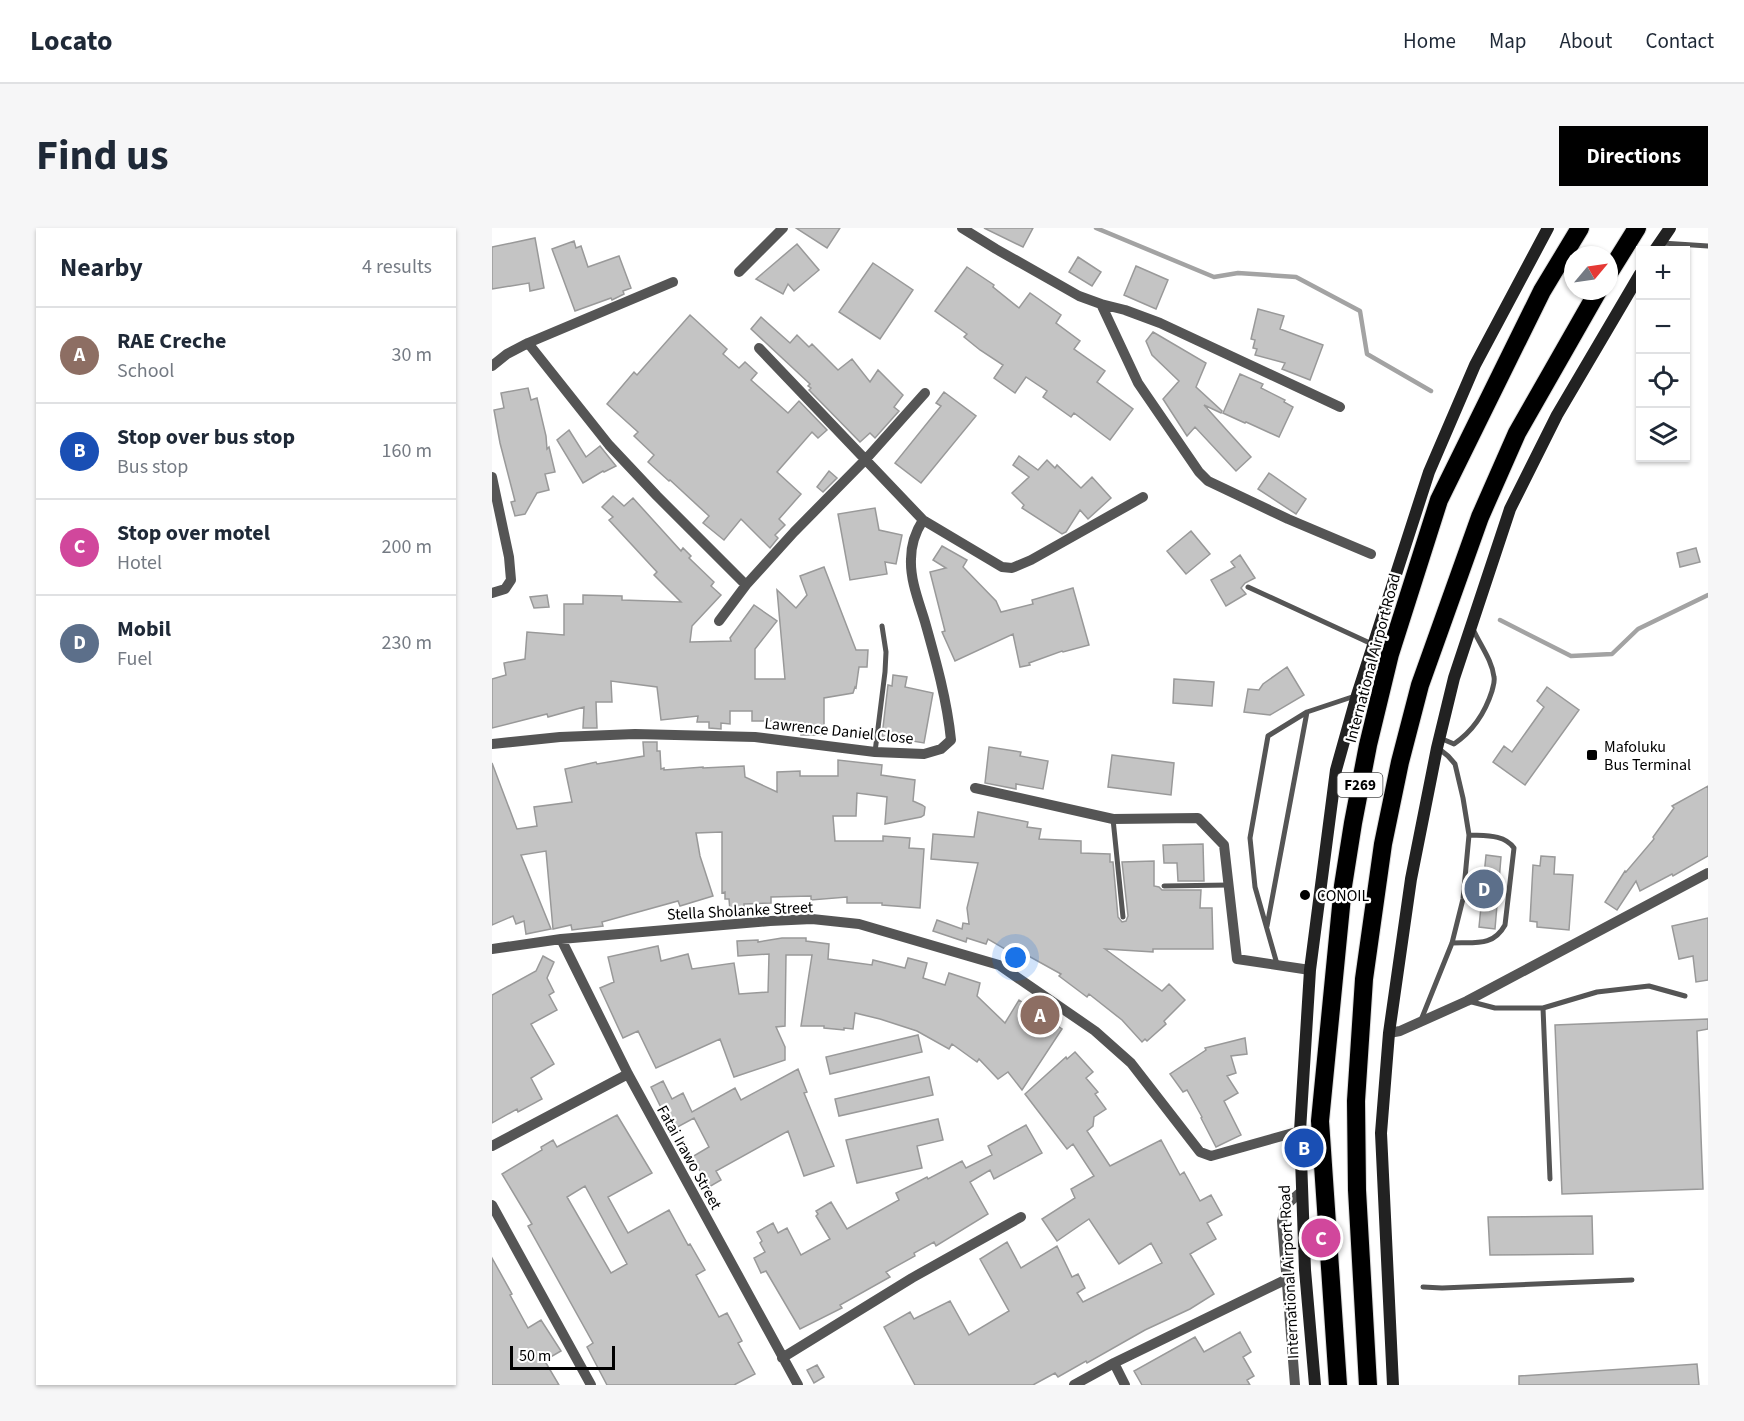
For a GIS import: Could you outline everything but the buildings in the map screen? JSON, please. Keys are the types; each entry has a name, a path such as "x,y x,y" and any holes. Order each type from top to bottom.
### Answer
{"highway":[{"name":"International Airport Road","path":"1338,1385 1320,1121 1343,886 1368,745 1390,654 1439,500 1542,291 1580,228"},
{"path":"1618,259 1637,228"},
{"name":"F269","path":"1368,1385 1357,1190 1356,1101 1364,979 1383,844 1400,762 1420,685 1480,517 1517,433 1593,300"}],"main road":[{"name":"International Airport Road","path":"1315,1385 1305,1270 1300,1131 1310,970 1336,770 1357,695 1429,472 1475,365 1548,228"},
{"path":"1659,246 1670,228"},
{"path":"1393,1385 1381,1133 1389,1034 1411,879 1439,743 1454,678 1510,508 1557,415 1636,282"}],"street":[{"path":"739,272 783,228"},
{"path":"962,228 1079,296 1160,323 1340,407"},
{"path":"492,366 507,354 528,343 673,282"},
{"path":"1101,304 1138,383 1199,472 1209,481 1288,519 1371,554"},
{"path":"528,343 609,445 746,585"},
{"path":"759,348 923,520 1002,567 1012,568 1031,560 1143,497"},
{"path":"719,621 746,585 794,532 866,459 926,393"},
{"path":"492,477 509,557 511,580 505,589 492,593"},
{"name":"Lawrence Daniel Close","path":"492,744 550,738 635,735 755,736 876,752 924,754 941,749 951,740 949,720 914,584 910,559 916,531 923,520"},
{"path":"975,788 1113,819 1198,818 1224,845 1237,959 1310,970"},
{"path":"1389,1034 1467,1001 1708,873"},
{"name":"Stella Sholanke Street","path":"492,950 561,939 770,921 812,919 860,924 999,965 1095,1030 1131,1063 1200,1152 1210,1156 1300,1131"},
{"name":"Fatai Irawo Street","path":"561,939 628,1074 798,1385"},
{"path":"492,1146 628,1074"},
{"path":"1294,1385 1282,1221 1286,1205 1302,1191"},
{"path":"492,1205 591,1385"},
{"path":"782,1358 903,1283 1021,1217"},
{"path":"1074,1385 1287,1279"},
{"path":"1114,1364 1125,1385"}],"lane":[{"path":"1690,246 1708,246"},
{"path":"1248,587 1373,644"},
{"path":"1439,743 1454,744 1468,733 1487,708 1495,680 1490,663 1479,644 1472,625"},
{"path":"876,752 886,652 882,626"},
{"path":"1278,965 1255,887 1250,838 1268,736 1307,712 1357,695"},
{"path":"1266,927 1307,712"},
{"path":"1421,1020 1452,943 1463,899 1469,835 1464,798 1455,764 1439,743"},
{"path":"1113,819 1112,827 1123,917"},
{"path":"1452,943 1490,941 1500,935 1505,925 1514,848 1510,842 1499,837 1469,835"},
{"path":"1164,886 1229,885"},
{"path":"1467,1001 1495,1008 1543,1008 1597,992 1649,986 1685,996"},
{"path":"1543,1008 1550,1179"},
{"path":"1423,1287 1632,1280"}],"waterway":[{"path":"1096,228 1214,277 1238,273 1296,277 1360,311 1367,354 1431,391"},
{"path":"1500,620 1571,656 1612,654 1638,629 1708,595"}],"place":[{"name":"Mafoluku Bus Terminal","path":"1592,755"},
{"name":"Mobil","path":"1484,889"},
{"name":"CONOIL","path":"1305,895"},
{"name":"RAE Creche","path":"1040,1015"},
{"name":"Stop over bus stop","path":"1304,1148"},
{"name":"Stop over motel","path":"1321,1238"}]}
